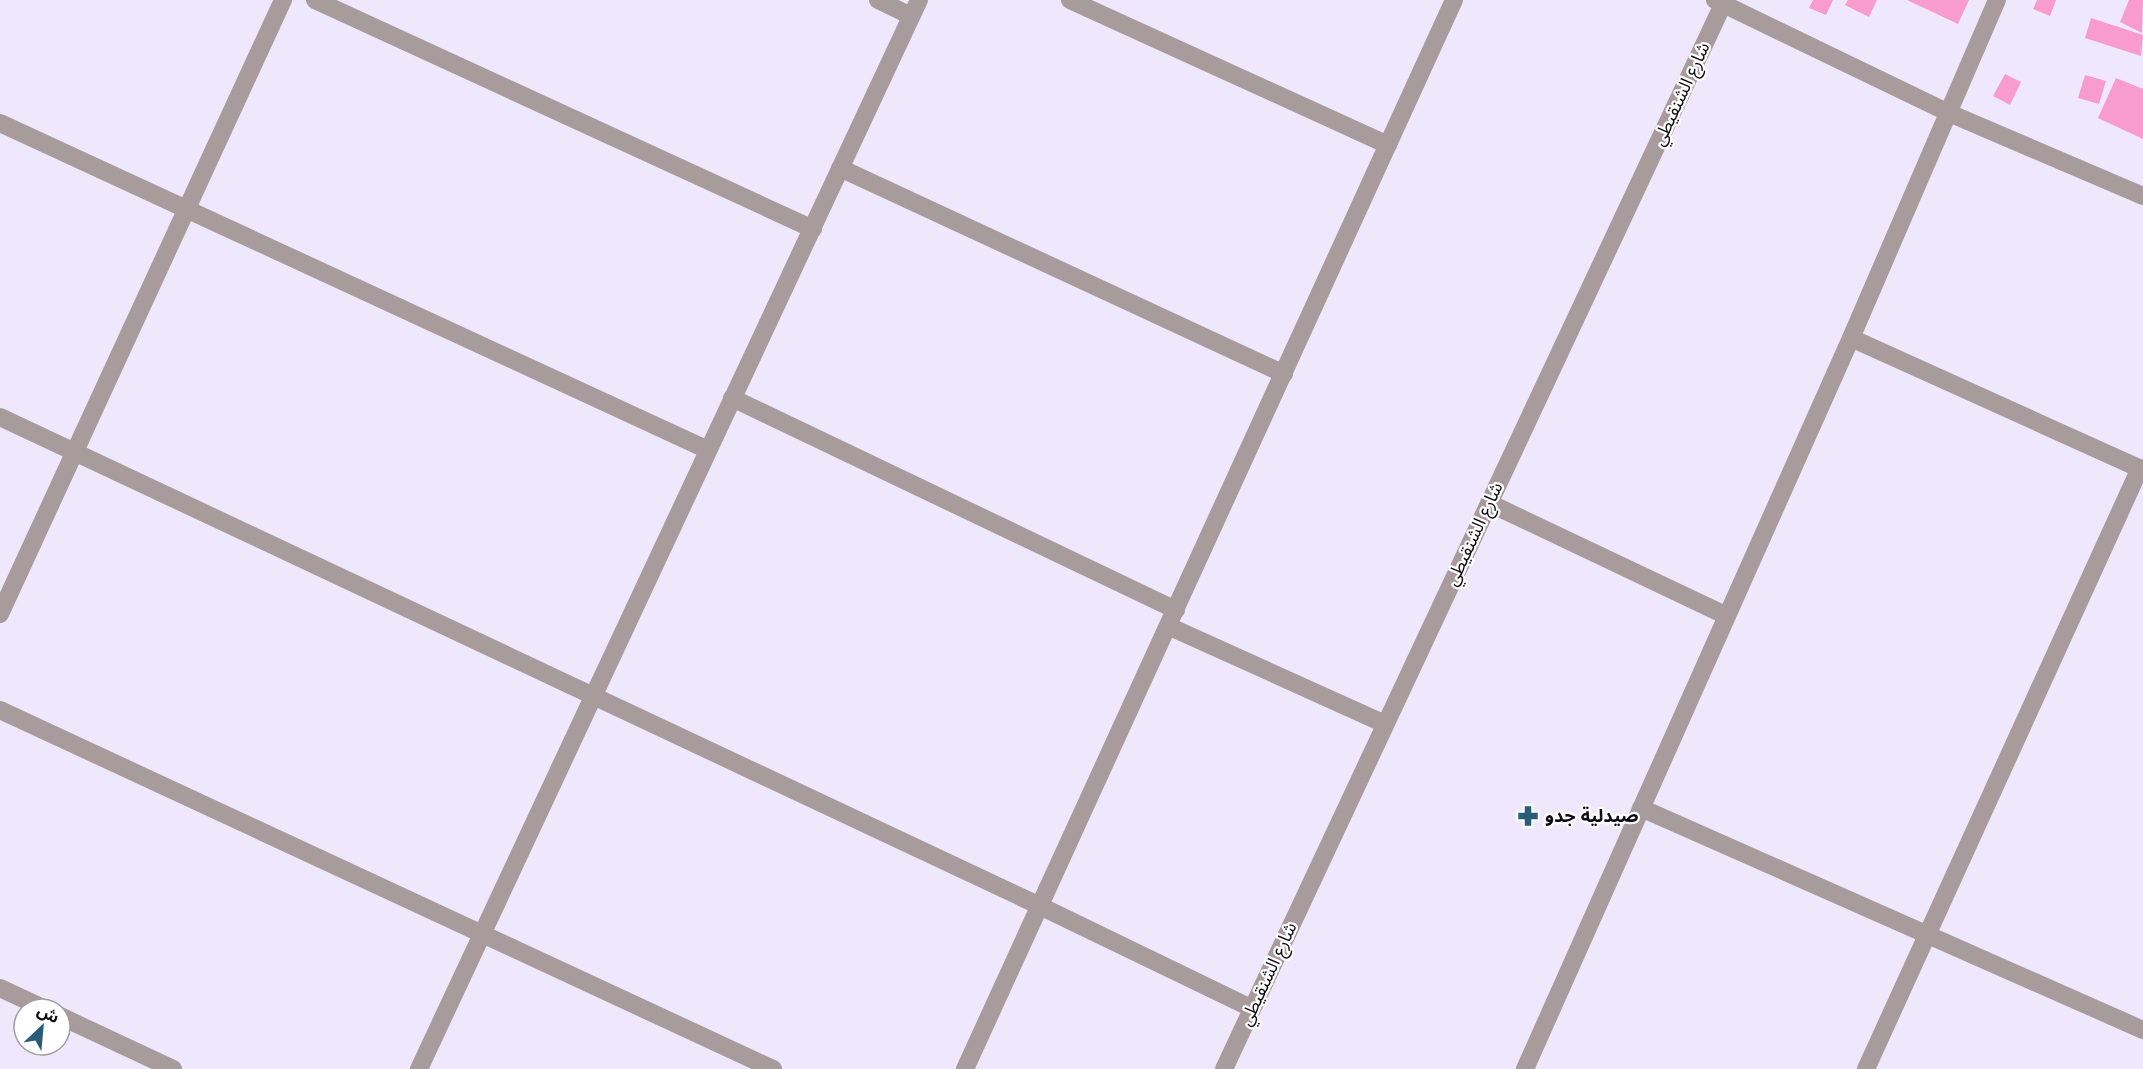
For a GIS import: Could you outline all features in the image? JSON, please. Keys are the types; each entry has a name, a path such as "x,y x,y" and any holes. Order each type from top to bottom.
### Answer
{"street":[{"path":"0,614 283,0"},
{"path":"315,0 813,229"},
{"path":"419,1069 915,8 878,0"},
{"path":"1070,0 1388,145"},
{"path":"965,1069 1454,0"},
{"path":"1525,1069 1851,338 1998,0"},
{"path":"1721,1 1949,113 2143,196"},
{"name":"شارع الشنقيطي","path":"1224,1069 1721,1"},
{"path":"0,123 708,450"},
{"path":"840,168 1284,374"},
{"path":"1851,338 2142,469 1866,1069"},
{"path":"732,399 1176,609"},
{"path":"0,417 1040,906 1251,1008"},
{"path":"1489,503 1727,616"},
{"path":"1168,626 1385,724"},
{"path":"0,710 773,1069"},
{"path":"1641,808 2143,1030"},
{"path":"0,988 19,997"},
{"path":"72,1022 173,1069"}],"building":[{"path":"1813,0 1833,0 1826,15 1809,8"},
{"path":"1848,0 1877,0 1869,17 1845,5"},
{"path":"1907,0 1969,0 1958,24"},
{"path":"2037,0 2056,0 2050,16 2033,9"},
{"path":"2129,0 2143,0 2142,33 2120,22"},
{"path":"2091,18 2143,35 2141,56 2085,38"},
{"path":"2005,74 2021,82 2010,105 1993,96"},
{"path":"2085,75 2106,81 2099,104 2078,98"},
{"path":"2116,78 2143,89 2143,139 2098,118"}],"place":[{"name":"صيدلية جدو","path":"1528,816"}]}
